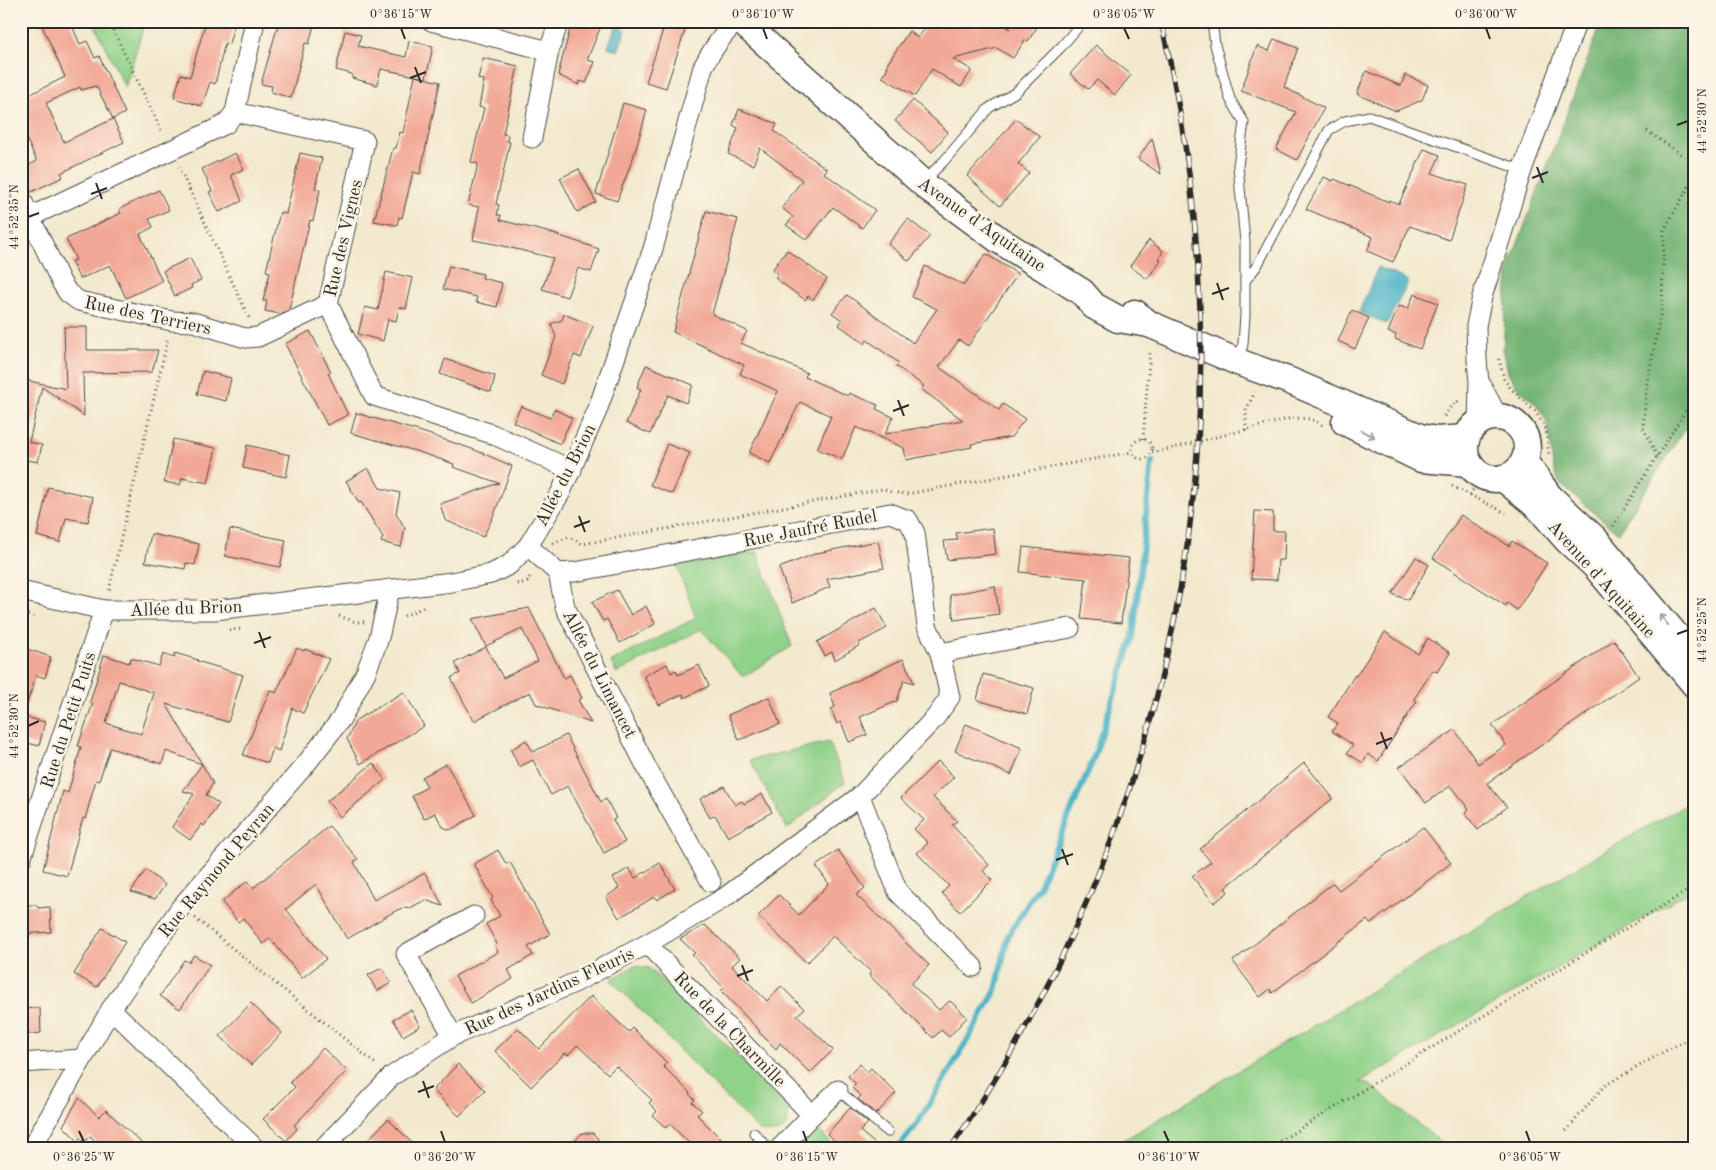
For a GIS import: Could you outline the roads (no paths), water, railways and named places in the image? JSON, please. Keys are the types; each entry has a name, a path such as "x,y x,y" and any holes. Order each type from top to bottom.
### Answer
{"street":[{"path":"30,217 226,124 235,112 255,21"},
{"path":"431,21 549,51"},
{"path":"532,138 549,51 559,21"},
{"path":"1478,435 1508,419 1516,424 1523,432 1527,452 1519,469 1511,475 1493,479 1484,477 1476,472 1479,382 1476,326 1482,297 1522,170 1577,21"},
{"name":"Avenue d'Aquitaine","path":"734,23 885,150 922,184 999,240 1082,292 1094,306 1118,320 1149,324 1238,362 1290,381 1420,437 1437,440 1478,435"},
{"name":"Allée du Brion","path":"21,592 104,610 215,610 452,582 491,574 509,564 528,546 561,492 597,411 652,249 703,67 721,36 734,23"},
{"name":"Rue des Vignes","path":"235,112 365,141 328,304 374,396 492,434 572,470"},
{"name":"Rue des Terriers","path":"21,198 61,282 68,293 79,301 172,321 193,322 245,338 258,337 328,304"},
{"name":"Avenue d'Aquitaine","path":"1238,362 1284,392 1421,459 1478,435"},
{"name":"Avenue d'Aquitaine","path":"1524,461 1549,496 1600,544 1695,658"},
{"name":"Avenue d'Aquitaine","path":"1503,478 1527,512 1567,540 1596,567 1695,685"},
{"name":"Rue Jaufré Rudel","path":"558,573 575,572 890,513 908,520 915,533 927,626 940,653 950,697 935,718 860,796"},
{"path":"528,546 558,573"},
{"name":"Allée du Limancet","path":"558,573 565,607 649,772 711,882"},
{"name":"Rue Raymond Peyran","path":"31,1149 111,1009 181,907 306,764 341,719 366,672 379,638 390,589"},
{"name":"Rue du Petit Puits","path":"21,859 104,610"},
{"path":"940,653 1070,628"},
{"path":"860,796 898,892 973,967"},
{"name":"Rue des Jardins Fleuris","path":"331,1146 392,1076 453,1036 574,983 647,944 724,898 860,796"},
{"path":"453,1036 406,954 474,916"},
{"name":"Rue de la Charmille","path":"647,944 812,1115"},
{"path":"111,1009 256,1149"},
{"path":"21,1063 82,1059"},
{"path":"779,1149 838,1090"}],"lane":[{"path":"922,184 989,108 1016,92 1062,46 1083,21"},
{"path":"1212,21 1230,99 1244,122 1238,166 1245,242 1245,281 1243,344 1238,362"},
{"path":"1245,281 1257,266 1329,130 1345,121 1369,116 1522,170"},
{"path":"838,1090 888,1132"},
{"path":"754,1133 769,1149"}],"water":[{"path":"616,26 626,30 618,51 608,47"},
{"path":"1378,267 1409,281 1387,324 1359,312"}],"waterway":[{"path":"897,1149 917,1124 996,990 1008,936 1040,884 1093,760 1133,637 1152,461"}],"railway":[{"path":"950,1149 1012,1050 1066,947 1112,840 1148,729 1175,616 1193,501 1200,385 1198,268 1193,205 1185,143 1161,21"}]}
